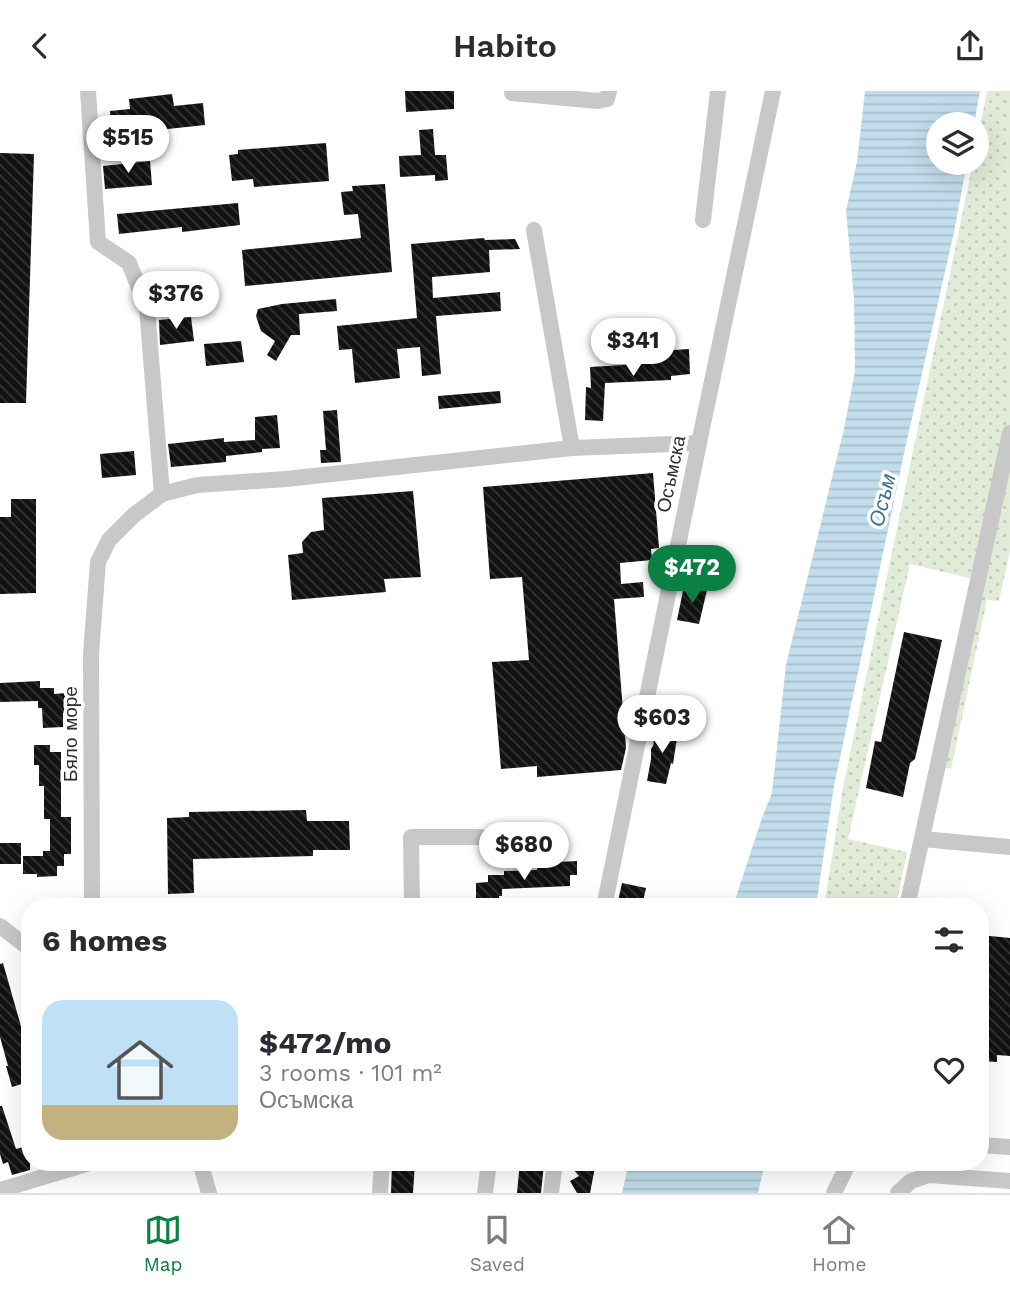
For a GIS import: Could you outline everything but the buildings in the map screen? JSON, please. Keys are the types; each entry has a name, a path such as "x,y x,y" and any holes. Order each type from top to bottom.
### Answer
{"street":[{"path":"88,91 98,241 130,263 147,308 162,494 197,485 286,479 572,448 699,443"},
{"path":"512,93 598,101 607,99 609,91"},
{"path":"702,220 718,91"},
{"name":"Осъмска","path":"606,898 774,91"},
{"path":"534,230 572,448"},
{"path":"909,898 1010,432"},
{"name":"Бяло море","path":"92,898 91,654 98,562 109,540 134,515 162,494"},
{"path":"412,898 411,837 481,837"},
{"path":"922,839 1010,847"},
{"path":"0,926 21,942"},
{"path":"989,1146 1010,1147"},
{"path":"0,1190 63,1171"},
{"path":"203,1171 209,1193"},
{"path":"380,1193 381,1171"},
{"path":"485,1193 487,1171"},
{"path":"551,1193 554,1171"},
{"path":"834,1193 845,1171"},
{"path":"898,1193 911,1181 929,1175 1010,1181"}],"green space":[{"path":"987,91 1010,91 1010,551 999,601 987,600 951,769 937,766 978,580 910,564 848,839 907,852 898,898 825,898 842,793 971,175 989,175 989,112 983,112"}],"water":[{"name":"Осъм","path":"865,91 980,91 976,112 926,112 926,175 965,175 834,786 817,898 736,898 772,793 786,665 844,429 855,371 854,298 846,211 857,162"},
{"path":"627,1171 763,1171 758,1193 622,1193"}]}
